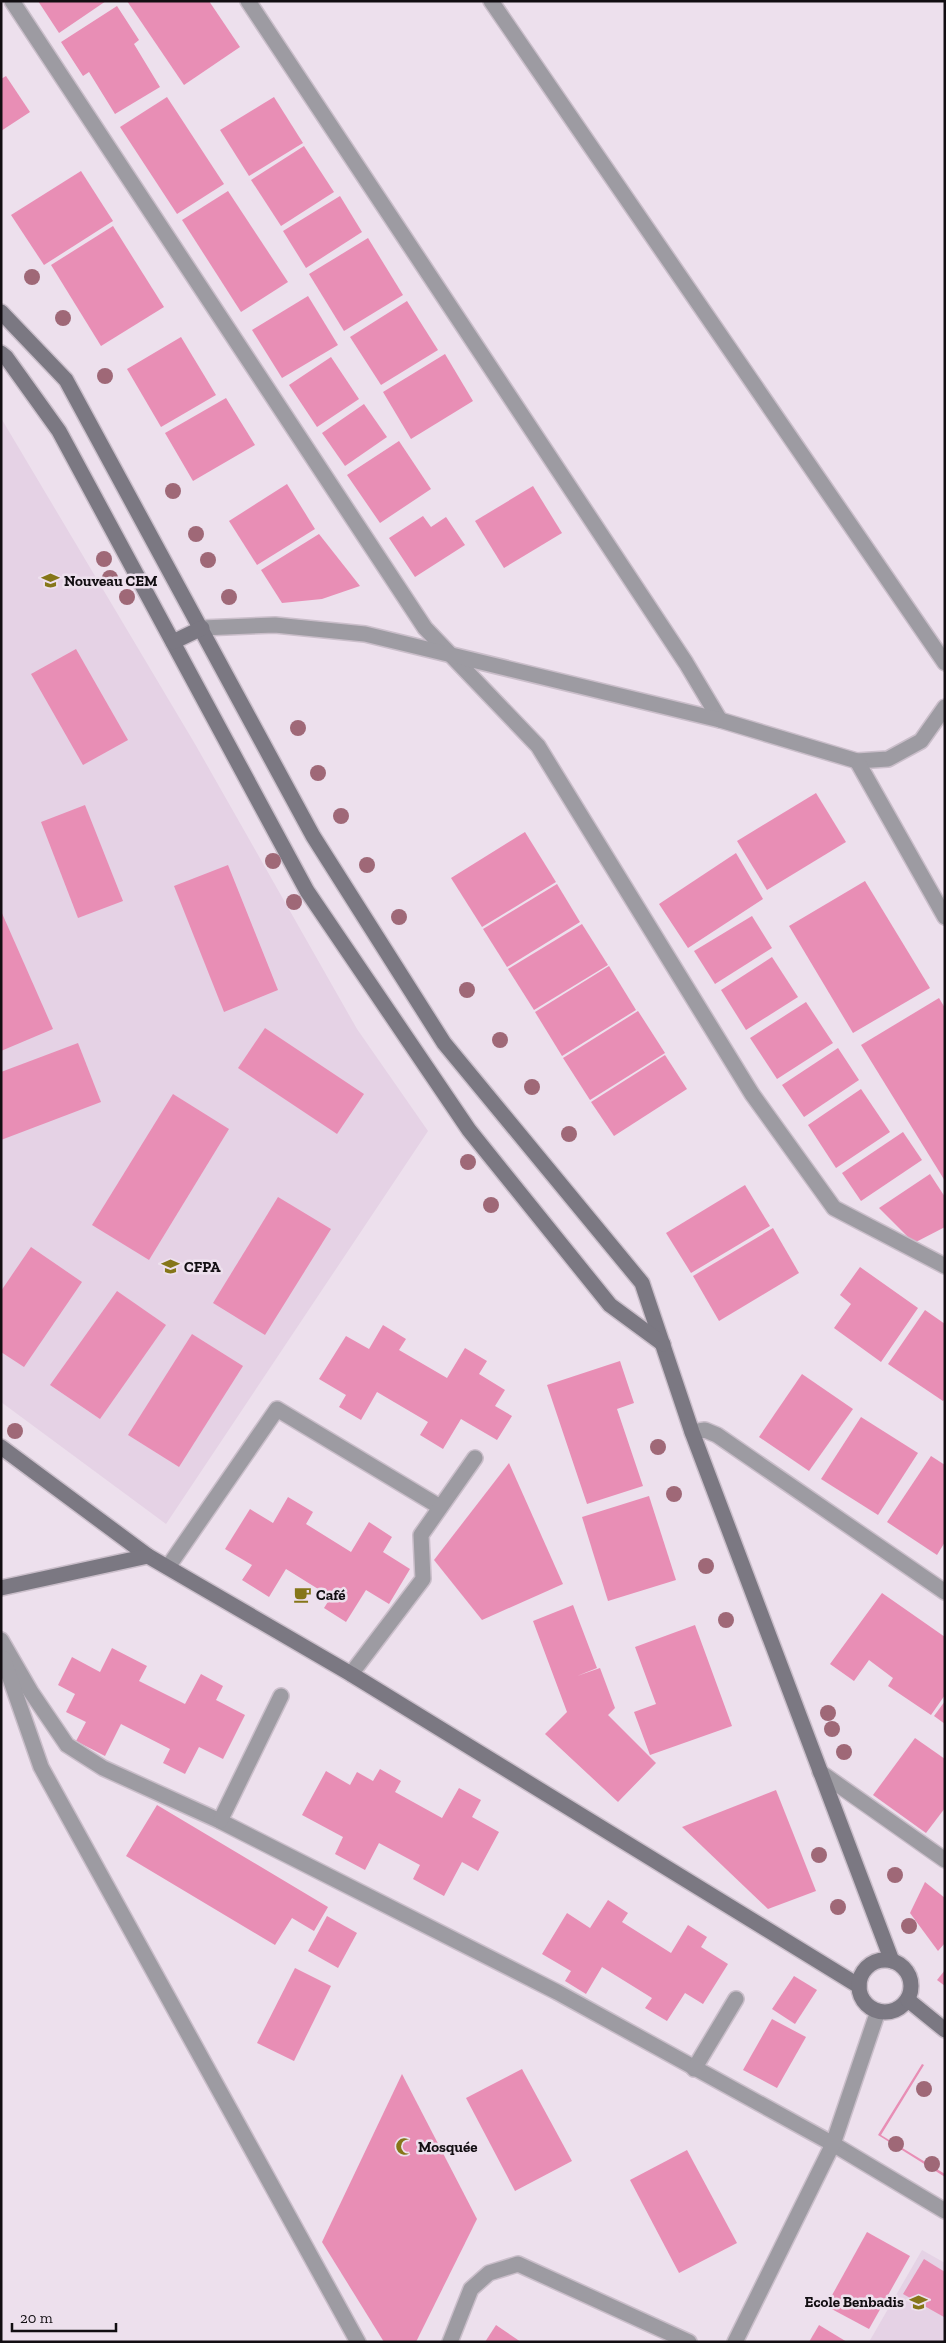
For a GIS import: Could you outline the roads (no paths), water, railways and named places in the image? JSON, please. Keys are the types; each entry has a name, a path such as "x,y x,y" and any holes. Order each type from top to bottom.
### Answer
{"main road":[{"path":"1,312 66,380 313,836 444,1043 642,1283 692,1432 892,1961"},
{"path":"1,353 6,357 59,431 307,891 470,1130 610,1305 663,1344"},
{"path":"173,642 202,628"},
{"path":"1,1447 148,1556 352,1674 859,1986"},
{"path":"1,1588 148,1556"},
{"path":"884,1960 892,1961 903,1966 910,1976 912,1988 908,2000 898,2009 878,2012 862,1999 859,1986 860,1978 868,1966 884,1960"},
{"path":"908,2000 945,2030"}],"street":[{"path":"12,1 425,628 454,656 538,746 752,1094 834,1208 945,1266"},
{"path":"248,1 686,663 720,720"},
{"path":"491,1 945,664"},
{"path":"202,628 275,625 365,634 720,720 857,761 888,759 921,741 945,707"},
{"path":"857,761 945,917"},
{"path":"168,1567 277,1409 440,1507"},
{"path":"692,1432 705,1430 717,1435 945,1592"},
{"path":"352,1674 423,1579 421,1535 475,1458"},
{"path":"1,1640 31,1692 66,1745 103,1768 220,1821 556,1992 833,2144 945,2211"},
{"path":"1,1652 41,1768 358,2342"},
{"path":"220,1821 281,1696"},
{"path":"820,1772 945,1860"},
{"path":"694,2069 736,1999"},
{"path":"734,2342 833,2144 878,2012"},
{"path":"450,2342 471,2289 489,2273 518,2264 689,2342"}],"place":[{"name":"Nouveau CEM","path":"50,581"},
{"name":"CFPA","path":"170,1267"},
{"name":"Café","path":"302,1595"},
{"name":"Mosquée","path":"404,2147"},
{"name":"Ecole Benbadis","path":"918,2302"}]}
